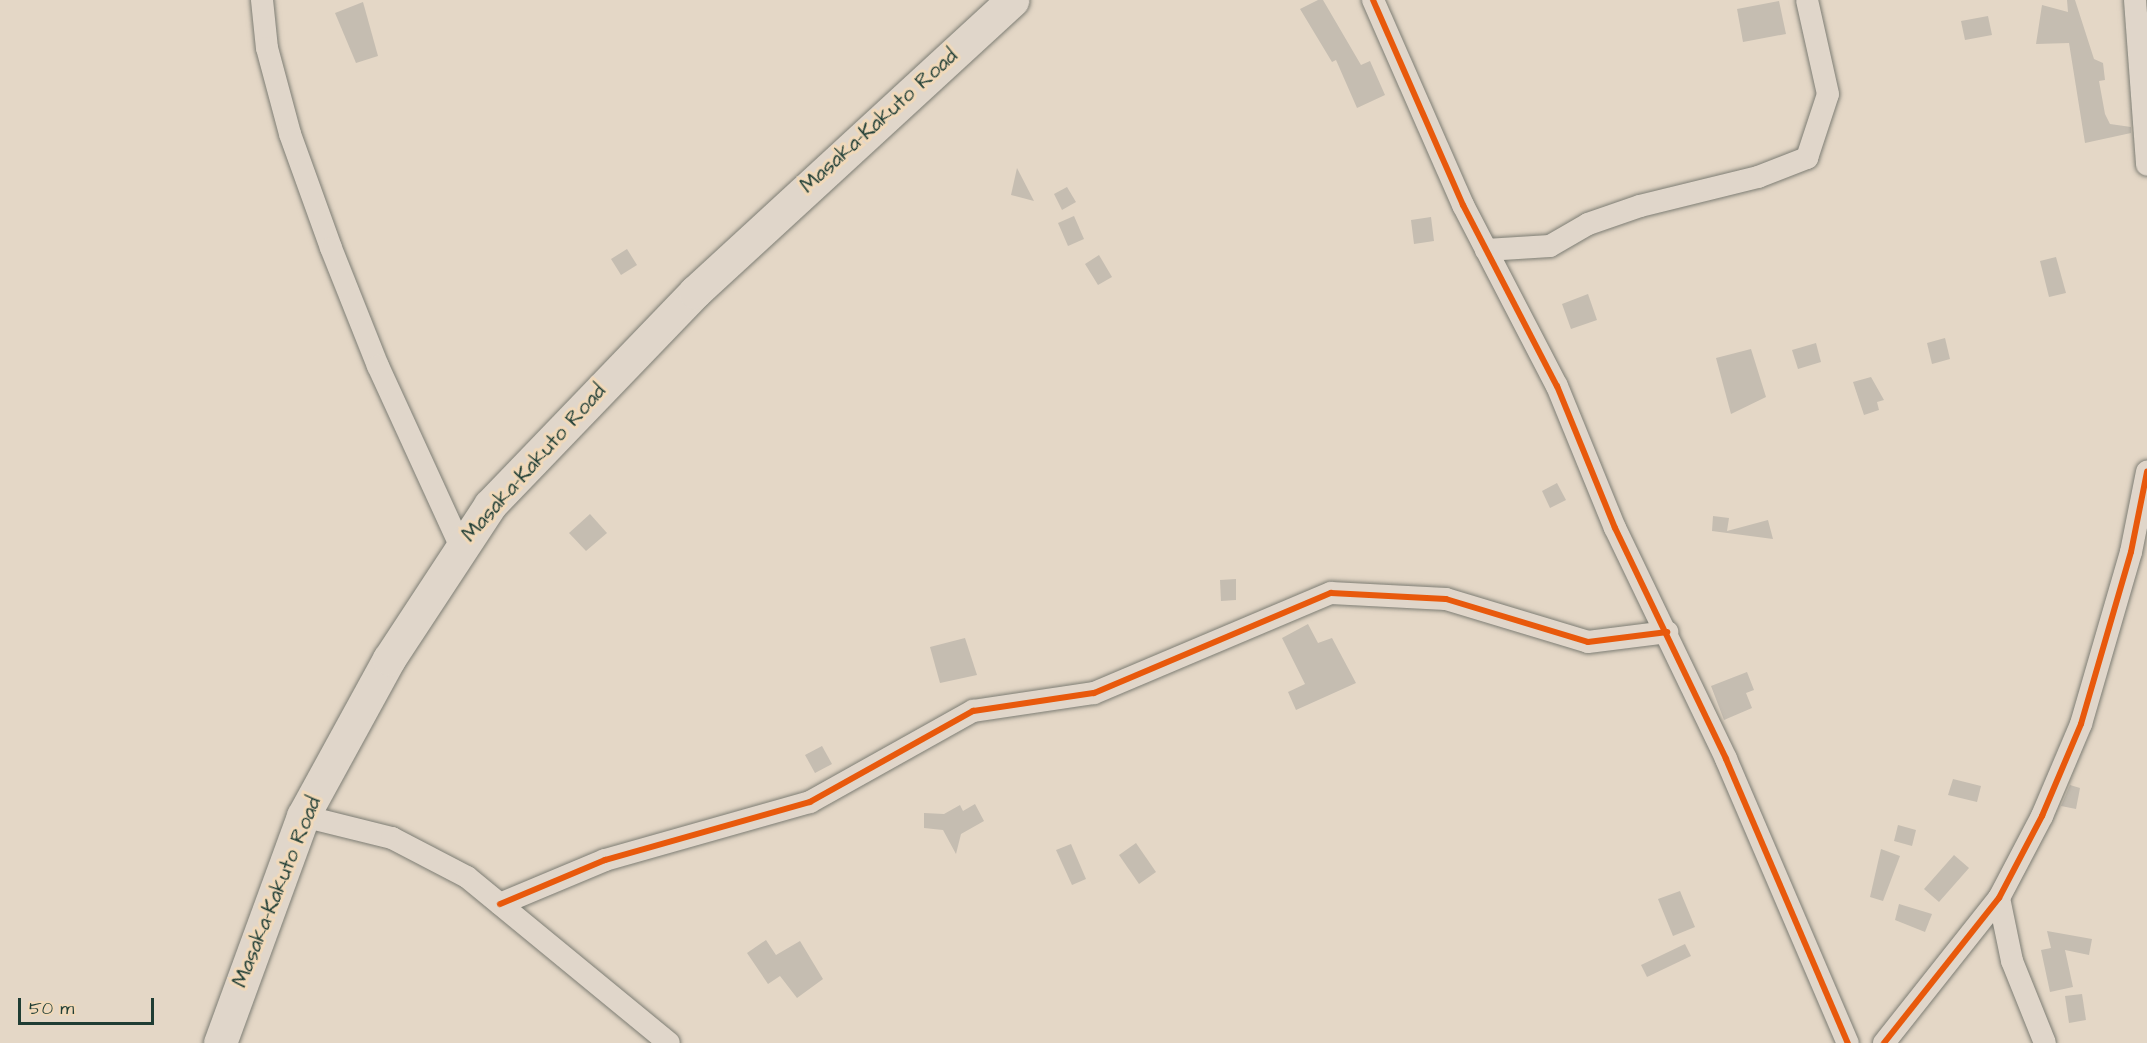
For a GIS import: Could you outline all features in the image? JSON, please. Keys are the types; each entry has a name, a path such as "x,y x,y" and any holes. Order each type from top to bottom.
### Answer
{"highway":[{"name":"Masaka-Kakuto Road","path":"220,1043 303,816 353,718 460,545 536,455 695,292 1012,0"}],"street":[{"path":"262,0 267,48 287,123 331,248 378,366 460,545"},
{"path":"1373,0 1486,250 1557,386 1615,528 1667,632 1848,1043"},
{"path":"1486,250 1550,246 1588,224 1640,206 1758,177 1807,158 1828,94 1807,0"},
{"path":"2135,0 2147,165"},
{"path":"1884,1043 1999,898 2042,816 2081,724 2131,552 2147,472"},
{"path":"500,904 605,860 810,802 973,711 1094,693 1331,593 1446,599 1588,642 1667,632"},
{"path":"303,816 420,849 500,904 669,1043"},
{"path":"1999,898 2012,961 2045,1043"}],"building":[{"path":"1318,0 1323,0 1361,65 1370,61 1385,95 1357,108 1336,60 1332,62 1300,9"},
{"path":"2067,0 2075,0 2094,59 2103,63 2105,80 2099,81 2105,114 2110,124 2131,127 2131,133 2085,143 2069,43 2036,44 2042,5 2068,12"},
{"path":"1779,1 1786,34 1743,42 1737,9"},
{"path":"363,2 378,56 356,63 335,13"},
{"path":"1988,16 1992,35 1965,40 1961,21"},
{"path":"1017,168 1034,201 1011,195"},
{"path":"1067,187 1076,202 1062,210 1054,194"},
{"path":"1074,216 1084,239 1068,246 1058,223"},
{"path":"1431,217 1434,241 1414,244 1411,220"},
{"path":"627,249 637,265 621,275 611,259"},
{"path":"1099,255 1112,277 1098,285 1085,264"},
{"path":"2056,257 2066,293 2049,297 2040,261"},
{"path":"1588,294 1597,320 1571,329 1562,304"},
{"path":"1945,338 1950,359 1932,364 1927,343"},
{"path":"1816,343 1821,362 1798,369 1792,350"},
{"path":"1751,349 1766,397 1731,414 1716,358"},
{"path":"1871,377 1884,400 1877,402 1879,410 1864,415 1853,382"},
{"path":"1557,483 1566,500 1550,508 1542,491"},
{"path":"590,514 607,533 586,551 569,533"},
{"path":"1713,516 1729,518 1727,531 1768,520 1773,539 1712,531"},
{"path":"1236,579 1236,600 1221,601 1220,580"},
{"path":"1308,624 1318,643 1332,638 1356,683 1296,710 1288,692 1305,684 1282,638"},
{"path":"965,638 977,675 940,683 930,647"},
{"path":"1747,672 1754,690 1746,693 1752,708 1724,720 1711,686"},
{"path":"822,746 832,764 815,773 805,755"},
{"path":"1953,779 1981,786 1977,802 1948,795"},
{"path":"2070,785 2080,788 2076,809 2061,806"},
{"path":"975,804 984,821 961,834 956,854 943,830 924,828 924,813 944,814 960,805 963,811"},
{"path":"1898,825 1916,830 1912,846 1894,841"},
{"path":"1136,843 1156,872 1139,884 1119,855"},
{"path":"1071,844 1086,879 1072,885 1056,850"},
{"path":"1881,849 1900,856 1883,901 1870,897"},
{"path":"1954,855 1969,868 1939,902 1924,889"},
{"path":"1680,891 1695,927 1673,936 1658,899"},
{"path":"1899,904 1932,914 1925,932 1895,920"},
{"path":"2047,931 2092,939 2089,955 2065,950 2073,987 2050,992 2041,950 2051,948"},
{"path":"766,940 776,955 800,941 823,979 797,998 780,976 768,984 747,953"},
{"path":"1685,944 1691,956 1647,977 1641,965"},
{"path":"2082,994 2086,1020 2069,1023 2065,996"}],"cycle path":[{"path":"1373,0 1463,205 1557,386 1615,528 1726,759 1848,1043"},
{"path":"1884,1043 1999,898 2042,816 2081,724 2131,552 2147,472"},
{"path":"500,904 605,860 810,802 973,711 1094,693 1331,593 1446,599 1588,642 1667,632"}]}
